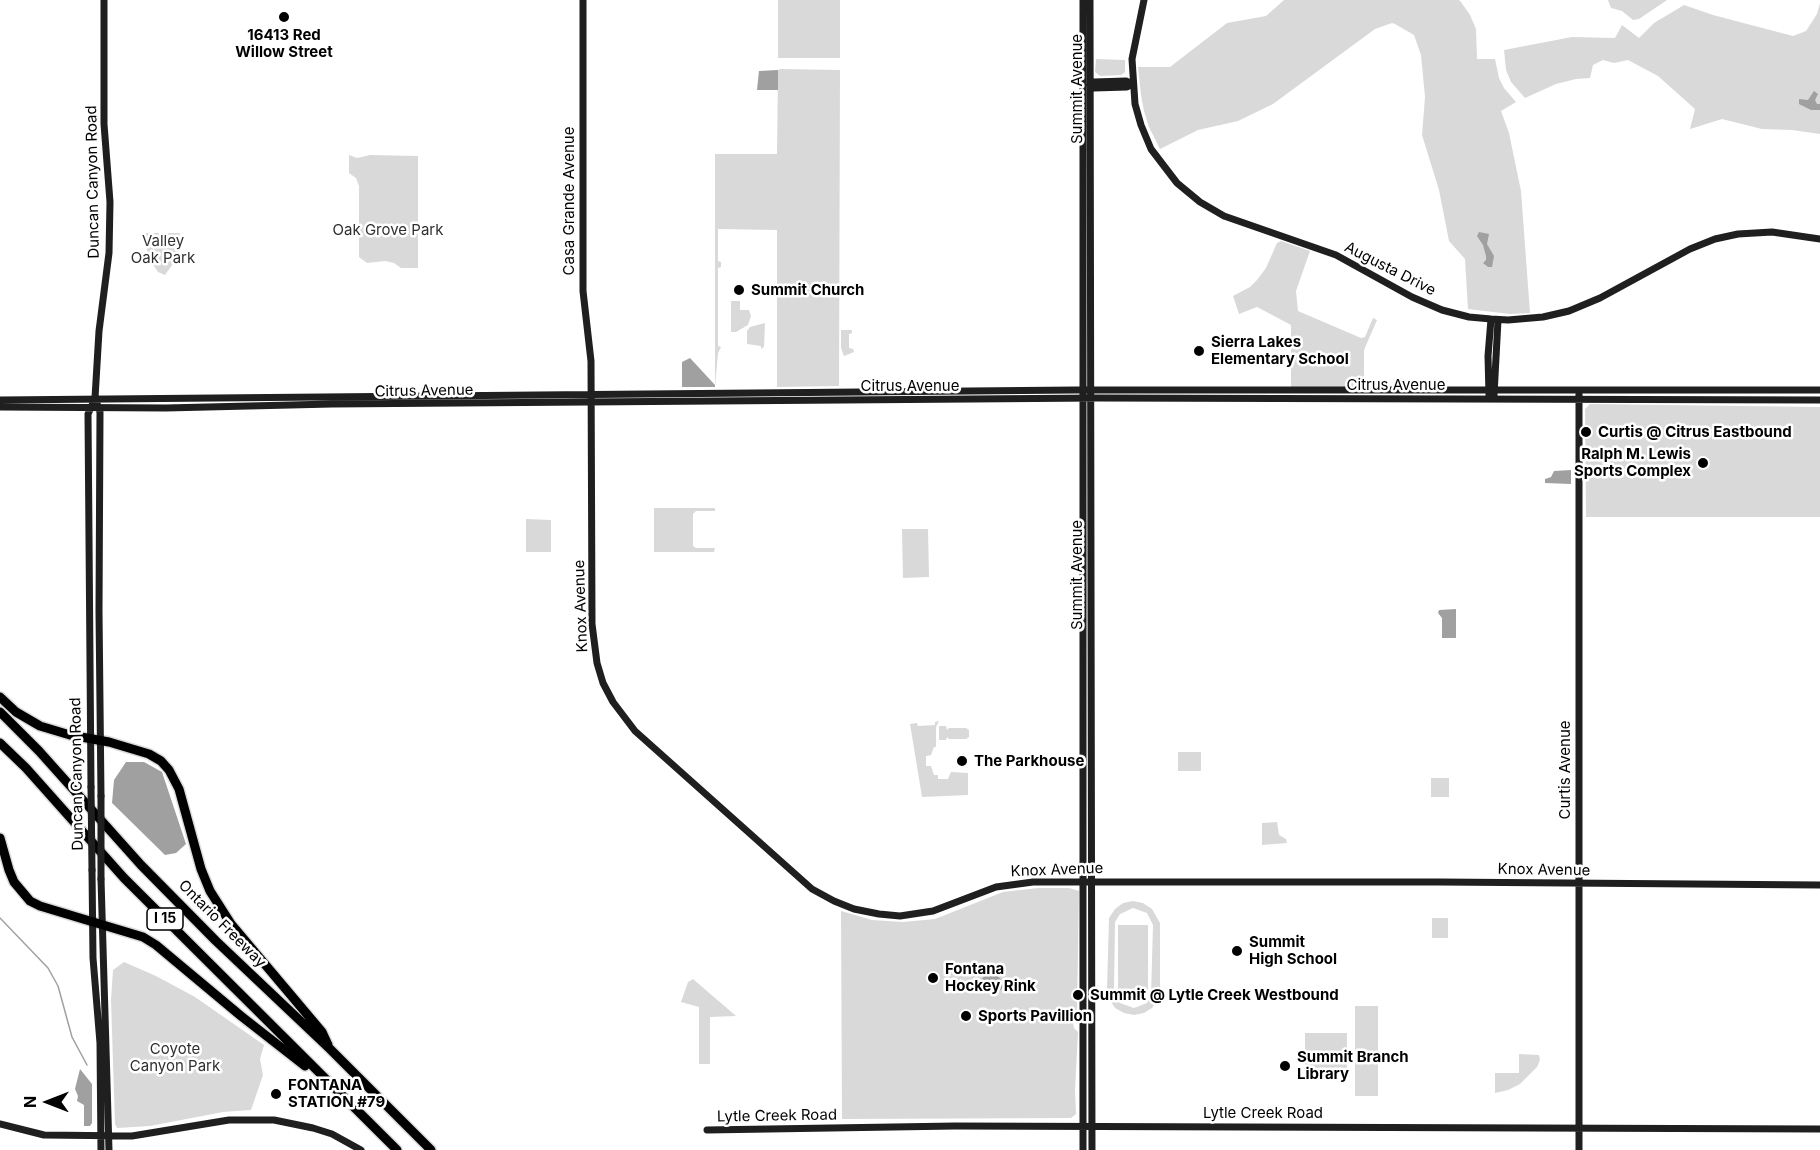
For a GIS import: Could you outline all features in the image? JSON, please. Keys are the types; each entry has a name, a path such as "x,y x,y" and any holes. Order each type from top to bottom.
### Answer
{"highway":[{"path":"0,697 40,726 149,754 161,761 169,770 179,789 201,869 210,891 231,924 322,1032 330,1049"},
{"name":"Ontario Freeway","path":"0,712 141,865 431,1150"},
{"name":"I 15","path":"0,743 26,768 124,878 397,1150"},
{"path":"0,838 14,882 30,901 143,938 156,945 241,1016 336,1090"}],"main road":[{"name":"Duncan Canyon Road","path":"97,923 101,879 101,796 95,739 88,414 95,404 100,324 109,253 110,202 104,124 104,0"},
{"name":"Casa Grande Avenue","path":"583,0 583,291 591,351 591,398"},
{"name":"Summit Avenue","path":"1083,0 1088,394"},
{"name":"Summit Avenue","path":"1090,0 1088,882 1092,1150"},
{"name":"Augusta Drive","path":"1144,0 1133,52 1132,84 1137,114 1151,149 1177,183 1200,202 1238,222 1336,255 1412,297 1434,306 1469,317 1495,320 1543,317 1583,306 1690,249 1715,239 1761,232 1787,233 1820,239"},
{"path":"1090,85 1094,82 1116,81 1127,81 1132,84"},
{"path":"1491,395 1495,320"},
{"name":"Citrus Avenue","path":"0,407 309,398 1088,394 1491,395 1820,390"},
{"name":"Citrus Avenue","path":"1579,394 1820,400"},
{"name":"Curtis Avenue","path":"1579,394 1579,1150"},
{"name":"Knox Avenue","path":"591,398 592,624 597,663 608,692 619,712 635,731 797,877 822,896 843,905 879,914 913,915 941,909 982,891 1010,884 1088,882 1820,885"},
{"name":"Citrus Avenue","path":"0,400 95,404"},
{"name":"Duncan Canyon Road","path":"95,404 100,412 95,739 91,787 92,870 97,923 105,1136 109,1150"},
{"name":"Summit Avenue","path":"1083,1150 1088,882"},
{"path":"0,1124 44,1135 105,1136 147,1135 229,1120 263,1119 313,1128 332,1134 362,1150"},
{"name":"Lytle Creek Road","path":"706,1130 1083,1126 1820,1129"},
{"name":"Duncan Canyon Road","path":"101,1150 105,1136"}],"green space":[{"path":"778,0 840,0 840,58 778,58"},
{"path":"1284,0 1459,0 1461,2 1476,29 1477,59 1495,59 1499,78 1516,102 1501,111 1509,133 1521,191 1530,313 1510,314 1468,309 1465,259 1449,241 1439,190 1422,135 1425,97 1421,55 1414,35 1395,24 1375,29 1273,104 1238,121 1198,130 1160,149 1144,111 1138,67 1170,67 1227,23 1266,16"},
{"path":"1608,0 1667,0 1639,19 1633,20 1622,11 1611,8"},
{"path":"1820,3 1820,134 1762,129 1722,119 1690,129 1695,109 1658,76 1628,60 1614,63 1603,60 1593,65 1590,78 1556,84 1525,98 1511,82 1506,70 1504,50 1572,37 1615,38 1622,25 1639,38 1654,23 1684,5 1793,36 1806,31 1817,14"},
{"path":"1096,59 1125,60 1125,72 1121,75 1100,76 1095,72"},
{"path":"778,70 840,70 839,386 777,387 777,230 718,229 718,261 721,262 721,267 718,268 718,346 721,347 718,353 715,387 715,154 777,154"},
{"name":"Oak Grove Park","path":"349,155 357,158 370,155 418,156 418,268 401,268 385,261 367,263 359,257 359,186 356,178 349,173"},
{"name":"Valley Oak Park","path":"145,233 180,233 177,258 165,275 158,272 150,260"},
{"path":"1281,241 1310,251 1296,291 1298,311 1361,338 1365,337 1373,318 1377,320 1364,350 1364,387 1291,387 1291,325 1257,307 1239,314 1233,296 1250,287 1257,280 1266,268 1277,243"},
{"path":"731,301 740,301 740,310 749,310 751,316 748,325 736,332 731,332"},
{"path":"765,323 764,347 761,349 761,346 747,344 747,331 750,327"},
{"path":"841,330 852,330 849,334 849,348 854,352 844,356 841,348"},
{"name":"Ralph M. Lewis Sports Complex","path":"1590,404 1820,407 1820,517 1586,517 1585,409"},
{"path":"654,508 715,508 715,511 696,511 693,514 693,546 715,548 714,552 654,552"},
{"path":"526,519 551,520 551,552 526,552"},
{"path":"902,529 928,529 929,577 903,578"},
{"path":"939,721 936,727 936,747 931,755 926,756 926,766 931,766 934,775 938,775 938,779 948,779 951,772 968,773 968,795 922,797 910,724 935,725 935,722"},
{"path":"939,726 946,726 947,730 966,728 969,730 969,737 949,739 947,737 946,740 939,740"},
{"path":"1178,752 1201,752 1201,771 1178,771"},
{"path":"1431,778 1449,778 1449,797 1431,797"},
{"path":"1277,822 1279,835 1286,839 1287,843 1262,845 1262,823"},
{"path":"1038,888 1069,888 1079,891 1077,1012 1072,1017 1074,1028 1078,1032 1076,1114 1071,1118 842,1119 841,911 872,920 903,922 935,919 1003,892"},
{"path":"1133,901 1143,903 1152,909 1160,923 1158,999 1152,1008 1134,1015 1115,1008 1109,999 1107,989 1109,918 1123,903","holes":["1133,908 1147,913 1153,925 1151,996 1147,1003 1134,1008 1120,1003 1114,989 1115,922 1120,914"]},
{"path":"1432,918 1448,918 1448,938 1432,938"},
{"path":"1118,925 1148,925 1148,991 1118,991"},
{"name":"Coyote Canyon Park","path":"124,962 195,997 264,1045 260,1059 263,1075 251,1110 223,1112 150,1126 117,1128 115,1124 111,1000 113,970"},
{"path":"693,979 736,1016 710,1017 710,1064 699,1064 699,1007 681,1002 688,982"},
{"path":"1355,1006 1378,1006 1378,1096 1355,1096"},
{"path":"1305,1033 1347,1033 1347,1068 1305,1068"},
{"path":"1519,1054 1539,1055 1540,1060 1537,1067 1520,1084 1495,1093 1495,1073 1519,1073"}],"shaded area":[{"path":"778,70 778,90 757,90 759,71"},
{"path":"1814,91 1818,94 1815,100 1817,104 1820,104 1820,110 1811,110 1799,104 1799,99 1808,100"},
{"path":"1479,232 1489,234 1487,244 1494,256 1492,267 1483,263 1486,256 1477,236"},
{"path":"690,358 715,387 682,387 682,362"},
{"path":"1571,470 1571,484 1545,483 1545,479 1551,477 1554,471"},
{"path":"1456,609 1456,638 1442,638 1442,618 1438,613 1439,610"},
{"path":"126,762 144,762 162,772 186,844 176,853 165,855 112,803 114,780"},
{"path":"990,969 1006,984 997,994 981,980"},
{"path":"80,1069 92,1084 92,1123 90,1126 84,1126 84,1105 77,1101 78,1096 75,1089"}],"waterway":[{"path":"0,918 48,968 58,986 72,1037 87,1065"}],"place":[{"name":"16413 Red Willow Street","path":"284,17"},
{"name":"Summit Church","path":"739,290"},
{"name":"Sierra Lakes Elementary School","path":"1199,351"},
{"name":"Curtis @ Citrus Eastbound","path":"1586,432"},
{"name":"Ralph M. Lewis Sports Complex","path":"1703,463"},
{"name":"The Parkhouse","path":"962,761"},
{"name":"Summit High School","path":"1237,951"},
{"name":"Fontana Hockey Rink","path":"933,978"},
{"name":"Summit @ Lytle Creek Westbound","path":"1078,995"},
{"name":"Sports Pavillion","path":"966,1016"},
{"name":"Summit Branch Library","path":"1285,1066"},
{"name":"FONTANA STATION #79","path":"276,1094"}]}
